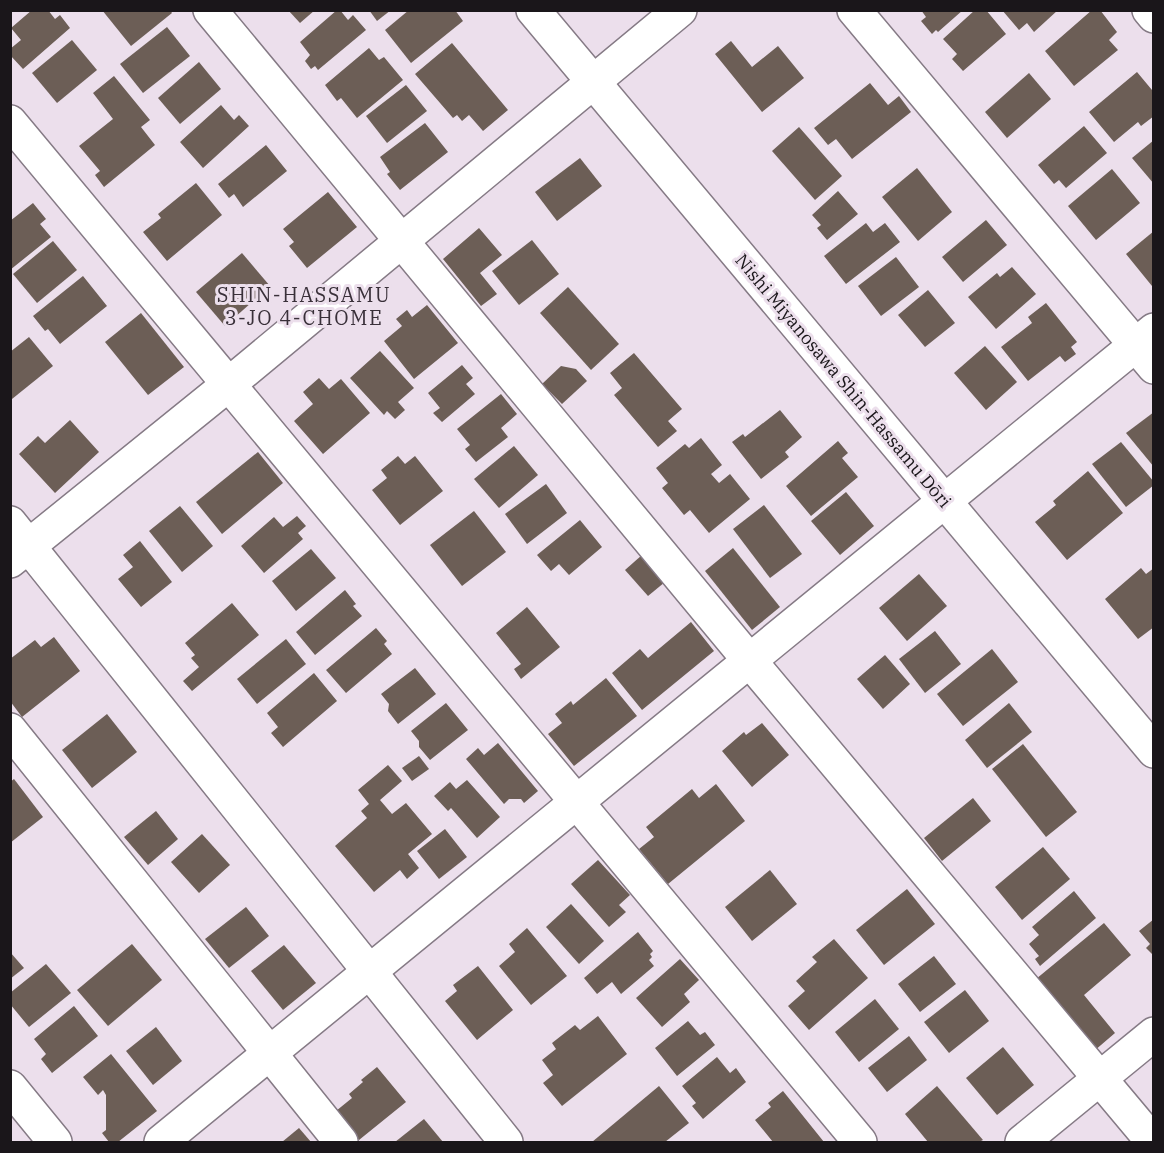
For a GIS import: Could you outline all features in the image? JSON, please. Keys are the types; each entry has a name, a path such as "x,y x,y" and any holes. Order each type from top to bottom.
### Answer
{"street":[{"path":"210,10 749,660 1154,1143"},
{"name":"Nishi Miyanosawa Shin-Hassamu Dōri","path":"533,10 1154,751"},
{"path":"506,1143 370,971 17,543 229,384 680,10"},
{"path":"160,1143 578,804 749,660 944,501 1147,347 854,10"},
{"path":"1149,10 1154,16"},
{"path":"10,122 860,1143"},
{"path":"10,730 341,1143"},
{"path":"1022,1143 1154,1034"},
{"path":"10,1087 55,1143"}],"building":[{"path":"32,10 48,10 55,19 60,15 70,28 23,69 10,55 10,49 21,40 11,28"},
{"path":"102,10 170,10 172,13 131,46"},
{"path":"288,10 315,10 300,23"},
{"path":"337,10 340,10 348,20 353,15 366,30 318,70 315,66 311,69 305,61 310,55 300,42"},
{"path":"369,10 391,10 377,21"},
{"path":"409,10 455,10 463,21 411,63 385,30"},
{"path":"921,10 963,10 938,32 936,30 932,34 921,21 926,17"},
{"path":"975,10 986,10 1006,34 963,71 952,59 957,54 943,39"},
{"path":"1002,10 1058,10 1034,32 1027,23 1019,30"},
{"path":"1092,10 1100,10 1117,32 1109,40 1118,50 1074,86 1045,51"},
{"path":"167,27 190,56 143,93 120,64"},
{"path":"72,40 97,70 57,103 32,73"},
{"path":"731,41 752,67 778,46 804,78 762,112 715,54"},
{"path":"452,43 508,110 483,131 469,115 462,121 457,115 453,118 415,74"},
{"path":"369,48 379,60 384,57 403,80 357,118 341,98 337,101 325,85"},
{"path":"199,62 221,89 180,124 158,98"},
{"path":"1137,72 1152,90 1154,89 1154,116 1141,126 1138,122 1114,142 1089,112"},
{"path":"1029,73 1051,99 1007,138 985,112"},
{"path":"114,76 150,120 141,127 155,145 104,187 95,175 100,171 79,146 113,119 93,93"},
{"path":"870,83 888,105 899,96 911,112 852,159 836,139 828,145 814,128"},
{"path":"406,85 427,111 387,143 366,116"},
{"path":"221,105 234,120 239,115 249,126 203,168 180,142"},
{"path":"425,123 448,152 400,190 387,174 390,172 380,157"},
{"path":"1084,126 1107,153 1066,188 1059,180 1054,184 1038,165"},
{"path":"799,127 842,176 815,200 772,151"},
{"path":"1154,140 1154,184 1132,158"},
{"path":"266,145 287,171 243,207 234,194 229,198 218,184"},
{"path":"580,158 602,186 557,221 535,192"},
{"path":"917,168 952,212 918,241 882,197"},
{"path":"1112,169 1140,203 1096,240 1068,206"},
{"path":"196,183 222,215 167,261 143,232 161,218 158,214"},
{"path":"838,191 858,214 827,240 817,228 821,225 812,215"},
{"path":"328,192 357,227 307,268 289,246 294,242 283,229"},
{"path":"33,203 46,219 40,224 51,237 10,270 10,221"},
{"path":"986,220 1007,245 963,282 942,257"},
{"path":"866,223 873,232 885,223 900,242 846,284 824,256"},
{"path":"479,228 502,255 480,273 497,294 481,306 443,259"},
{"path":"1154,231 1154,285 1152,286 1126,254"},
{"path":"532,240 559,274 519,305 492,271"},
{"path":"53,241 77,270 37,303 13,274"},
{"path":"242,253 270,286 225,326 196,292"},
{"path":"896,257 919,287 881,316 858,286"},
{"path":"1012,267 1036,294 996,329 968,297 997,273 1000,277"},
{"path":"83,276 107,306 60,344 33,316"},
{"path":"568,287 619,344 591,370 540,313"},
{"path":"928,290 955,323 925,347 898,315"},
{"path":"1046,303 1077,342 1071,347 1076,354 1065,362 1060,356 1028,381 1001,347 1032,323 1028,317"},
{"path":"427,305 458,343 414,379 384,341 402,326 396,319 407,310 412,317"},
{"path":"141,313 184,367 148,395 105,342"},
{"path":"29,337 53,366 12,399 10,397 10,352"},
{"path":"985,346 1017,382 986,410 954,373"},
{"path":"380,351 414,388 398,402 405,410 395,419 387,411 384,415 350,378"},
{"path":"634,353 682,409 668,421 677,431 658,447 614,395 622,388 610,373"},
{"path":"462,365 473,378 466,384 475,394 442,422 433,413 440,408 428,393"},
{"path":"561,366 576,369 587,381 562,404 542,384"},
{"path":"319,378 329,389 341,379 370,413 323,454 294,421 313,404 303,392"},
{"path":"501,394 517,414 501,428 508,437 476,462 465,449 470,445 457,429"},
{"path":"780,410 802,437 785,452 789,457 761,479 732,442 743,434 745,437"},
{"path":"1154,412 1154,467 1126,433"},
{"path":"70,420 99,452 55,493 19,454 38,436 45,443"},
{"path":"701,438 722,465 711,474 719,483 730,474 750,499 709,533 690,510 684,515 662,488 668,483 656,468 685,444 689,448"},
{"path":"838,441 848,453 842,458 858,477 811,516 786,486"},
{"path":"1121,442 1154,482 1154,485 1126,507 1092,464"},
{"path":"514,446 538,475 499,508 474,479"},
{"path":"258,452 283,483 222,534 196,502"},
{"path":"398,456 405,464 415,456 443,491 400,525 372,490 387,478 381,470"},
{"path":"1088,471 1123,513 1067,560 1035,522 1056,505 1053,501"},
{"path":"546,484 567,513 527,544 505,514"},
{"path":"846,492 874,526 840,555 811,521"},
{"path":"764,505 802,554 770,578 733,529"},
{"path":"180,506 213,546 182,572 149,531"},
{"path":"474,511 506,552 462,586 430,545"},
{"path":"297,516 306,526 298,533 303,539 264,573 241,546 274,517 283,527"},
{"path":"580,520 602,547 569,575 559,564 551,571 537,555"},
{"path":"140,541 172,582 141,607 118,579 133,567 123,555"},
{"path":"733,548 780,607 752,630 705,571"},
{"path":"311,549 336,578 296,611 272,581"},
{"path":"642,555 665,582 648,596 625,570"},
{"path":"1141,568 1146,574 1154,568 1154,627 1138,639 1105,599"},
{"path":"919,574 947,606 907,641 879,608"},
{"path":"345,590 356,604 353,606 362,616 315,655 296,632"},
{"path":"232,603 259,635 192,691 183,681 199,667 191,658 195,655 185,643"},
{"path":"527,607 560,647 521,679 514,669 521,664 496,633"},
{"path":"691,622 714,651 642,710 612,673 640,649 648,658"},
{"path":"376,628 387,641 384,644 392,654 346,693 326,670"},
{"path":"935,631 961,664 925,693 899,659"},
{"path":"54,637 80,671 22,717 10,701 10,659 35,640 41,647"},
{"path":"286,639 306,664 257,704 237,679"},
{"path":"992,649 1018,682 963,726 937,694"},
{"path":"885,655 910,684 883,709 857,679"},
{"path":"415,668 436,694 398,724 388,711 389,704 381,694"},
{"path":"314,673 337,701 283,747 271,733 278,727 267,713"},
{"path":"606,678 637,716 574,766 548,734 562,723 555,714 571,701 573,705"},
{"path":"446,703 468,730 430,760 419,747 419,741 411,731"},
{"path":"1009,703 1032,732 987,768 965,740"},
{"path":"107,714 137,752 92,788 62,750"},
{"path":"762,723 789,755 752,787 722,751 744,732 746,735"},
{"path":"498,743 538,791 524,803 521,799 509,799 504,804 466,759 478,748 484,755"},
{"path":"1023,744 1077,812 1046,837 992,769"},
{"path":"419,756 429,769 412,781 402,768"},
{"path":"388,765 402,781 380,800 392,814 406,803 432,834 408,854 419,868 407,879 400,870 374,892 335,846 367,818 361,811 369,804 358,790"},
{"path":"14,779 43,817 10,843 10,782"},
{"path":"467,780 500,817 477,838 451,808 448,811 434,796 450,782 456,789"},
{"path":"716,784 745,821 668,884 639,849 654,837 646,827 692,789 699,798"},
{"path":"973,798 991,821 942,861 924,838"},
{"path":"156,811 178,839 148,865 124,837"},
{"path":"445,829 467,857 439,879 417,851"},
{"path":"202,834 230,865 199,893 171,862"},
{"path":"1043,847 1070,879 1022,920 995,887"},
{"path":"598,860 630,895 619,905 626,912 609,927 571,884"},
{"path":"770,870 797,904 752,941 725,907"},
{"path":"907,889 935,924 884,965 856,930"},
{"path":"1074,891 1096,918 1040,966 1035,959 1039,956 1029,944 1039,935 1032,927"},
{"path":"571,904 604,941 579,964 546,927"},
{"path":"246,907 269,936 229,968 205,939"},
{"path":"1154,919 1154,956 1146,948 1150,944 1139,931"},
{"path":"1104,923 1131,955 1084,995 1115,1033 1094,1051 1036,979"},
{"path":"527,928 567,976 531,1005 499,966 515,952 509,944"},
{"path":"638,932 653,951 649,960 654,966 621,994 612,982 597,994 584,978"},
{"path":"834,939 868,978 809,1030 788,1006 805,991 796,981 817,962 812,957"},
{"path":"132,944 162,980 108,1026 77,990"},
{"path":"284,945 316,983 283,1010 251,971"},
{"path":"10,952 24,968 10,979"},
{"path":"934,956 956,984 920,1012 898,984"},
{"path":"680,959 699,980 684,994 690,1002 662,1027 636,998"},
{"path":"46,964 71,993 29,1027 10,1004 10,993"},
{"path":"478,966 513,1010 477,1040 445,1001 457,991 453,985"},
{"path":"965,990 989,1021 949,1053 924,1022"},
{"path":"875,999 899,1029 859,1062 835,1032"},
{"path":"74,1006 98,1036 52,1073 41,1059 46,1054 34,1039"},
{"path":"598,1016 627,1054 562,1106 543,1083 553,1075 542,1060 556,1049 552,1043 575,1025 580,1030"},
{"path":"688,1021 700,1035 705,1032 715,1045 677,1076 655,1048"},
{"path":"156,1027 182,1061 153,1085 126,1051"},
{"path":"909,1036 927,1060 887,1092 868,1068"},
{"path":"1003,1047 1034,1085 997,1115 966,1078"},
{"path":"111,1054 157,1111 118,1142 109,1142 102,1133 106,1130 106,1095 103,1090 98,1095 83,1077"},
{"path":"717,1057 730,1073 736,1068 746,1082 703,1119 692,1106 696,1103 682,1086"},
{"path":"377,1067 406,1102 359,1140 336,1111 352,1098 349,1094 363,1082 361,1080"},
{"path":"659,1086 689,1123 665,1142 592,1142"},
{"path":"937,1086 983,1140 979,1142 928,1142 905,1114"},
{"path":"783,1091 824,1142 773,1142 755,1120 771,1107 768,1103"},
{"path":"424,1119 443,1142 395,1142"},
{"path":"299,1128 311,1142 282,1142"}],"district":[{"name":"SHIN-HASSAMU 3-JO 4-CHOME","path":"304,306"}]}
